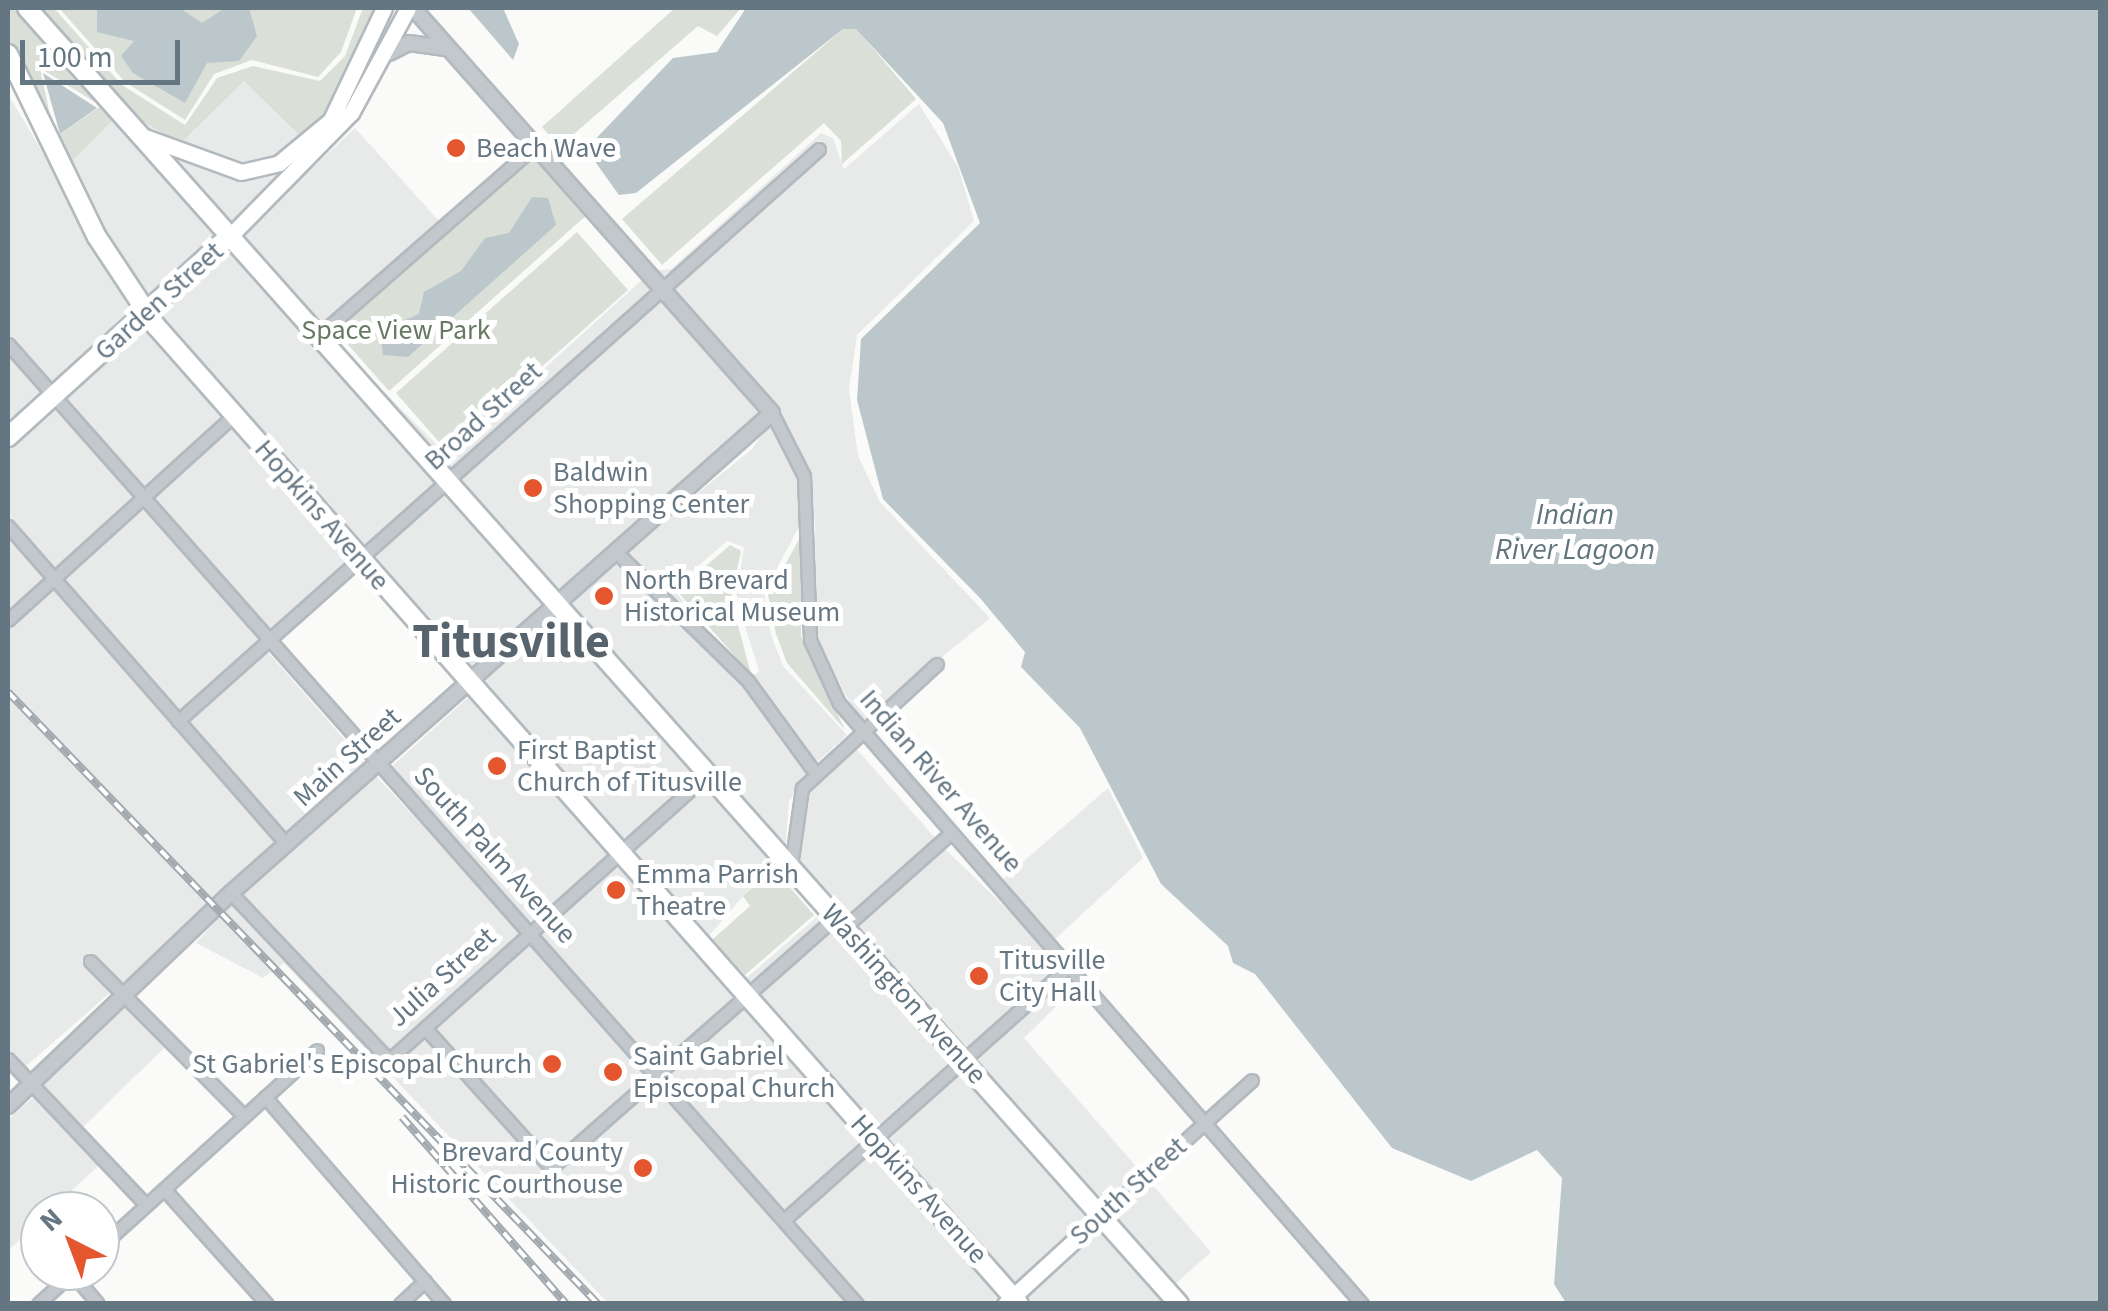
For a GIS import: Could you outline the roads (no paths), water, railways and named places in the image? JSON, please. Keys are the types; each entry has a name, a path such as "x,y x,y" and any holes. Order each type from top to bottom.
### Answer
{"main road":[{"name":"Washington Avenue","path":"27,8 1178,1304"},
{"name":"Garden Street","path":"307,162 332,120 384,8"},
{"name":"Garden Street","path":"8,437 307,162 390,54 410,8"},
{"name":"Hopkins Avenue","path":"8,54 83,206 145,312 874,1138 1012,1301"},
{"path":"140,135 241,172 279,163 332,120"},
{"name":"South Street","path":"1012,1301 1102,1216"}],"street":[{"name":"Indian River Avenue","path":"410,8 772,412 804,476 810,640 860,731 1208,1119 1362,1304"},
{"path":"390,54 434,42 454,55"},
{"path":"319,334 535,146"},
{"name":"Broad Street","path":"178,721 820,149"},
{"name":"South Palm Avenue","path":"8,344 857,1304"},
{"name":"Main Street","path":"8,1106 126,998 230,893 772,412"},
{"path":"8,620 234,415"},
{"path":"8,526 286,843"},
{"path":"616,552 748,682 815,772"},
{"path":"791,866 794,803 815,772 937,664"},
{"name":"Julia Street","path":"230,893 388,1060 709,774"},
{"path":"425,1028 551,1168 747,995 951,833"},
{"path":"90,961 244,1116"},
{"path":"784,1220 1070,966"},
{"path":"120,1229 317,1050"},
{"path":"8,1058 146,1206"},
{"name":"South Street","path":"1102,1216 1252,1080"},
{"path":"265,1097 444,1304"},
{"path":"164,1189 267,1304"},
{"path":"400,1304 425,1281"}],"water":[{"path":"97,8 180,8 202,23 225,8 249,8 257,36 239,61 207,63 185,103 133,73 121,56 134,41 97,32"},
{"path":"503,8 519,44 513,60 469,9"},
{"name":"Indian River Lagoon","path":"746,8 2100,8 2100,1303 1566,1303 1554,1284 1562,1178 1537,1150 1471,1181 1392,1148 1255,974 1233,963 1228,946 1161,884 1080,728 1021,667 1025,652 980,598 883,499 857,400 861,339 980,223 943,123 856,29 843,29 636,193 619,195 586,149 673,58 717,52"},
{"path":"43,73 97,108 60,134"},
{"path":"532,197 548,198 556,225 408,357 383,355 380,331 419,314 424,292 461,271 485,238 509,233"}],"railway":[{"path":"8,692 598,1304"},
{"path":"402,1117 566,1304"}],"place":[{"name":"Beach Wave","path":"456,148"},
{"name":"Baldwin Shopping Center","path":"533,488"},
{"name":"North Brevard Historical Museum","path":"604,596"},
{"name":"First Baptist Church of Titusville","path":"497,766"},
{"name":"Emma Parrish Theatre","path":"616,890"},
{"name":"Titusville City Hall","path":"979,976"},
{"name":"St Gabriel's Episcopal Church","path":"552,1064"},
{"name":"Saint Gabriel Episcopal Church","path":"613,1072"},
{"name":"Brevard County Historic Courthouse","path":"643,1168"}],"district":[{"name":"Titusville","path":"511,643"}],"park label":[{"name":"Space View Park","path":"396,330"}]}
